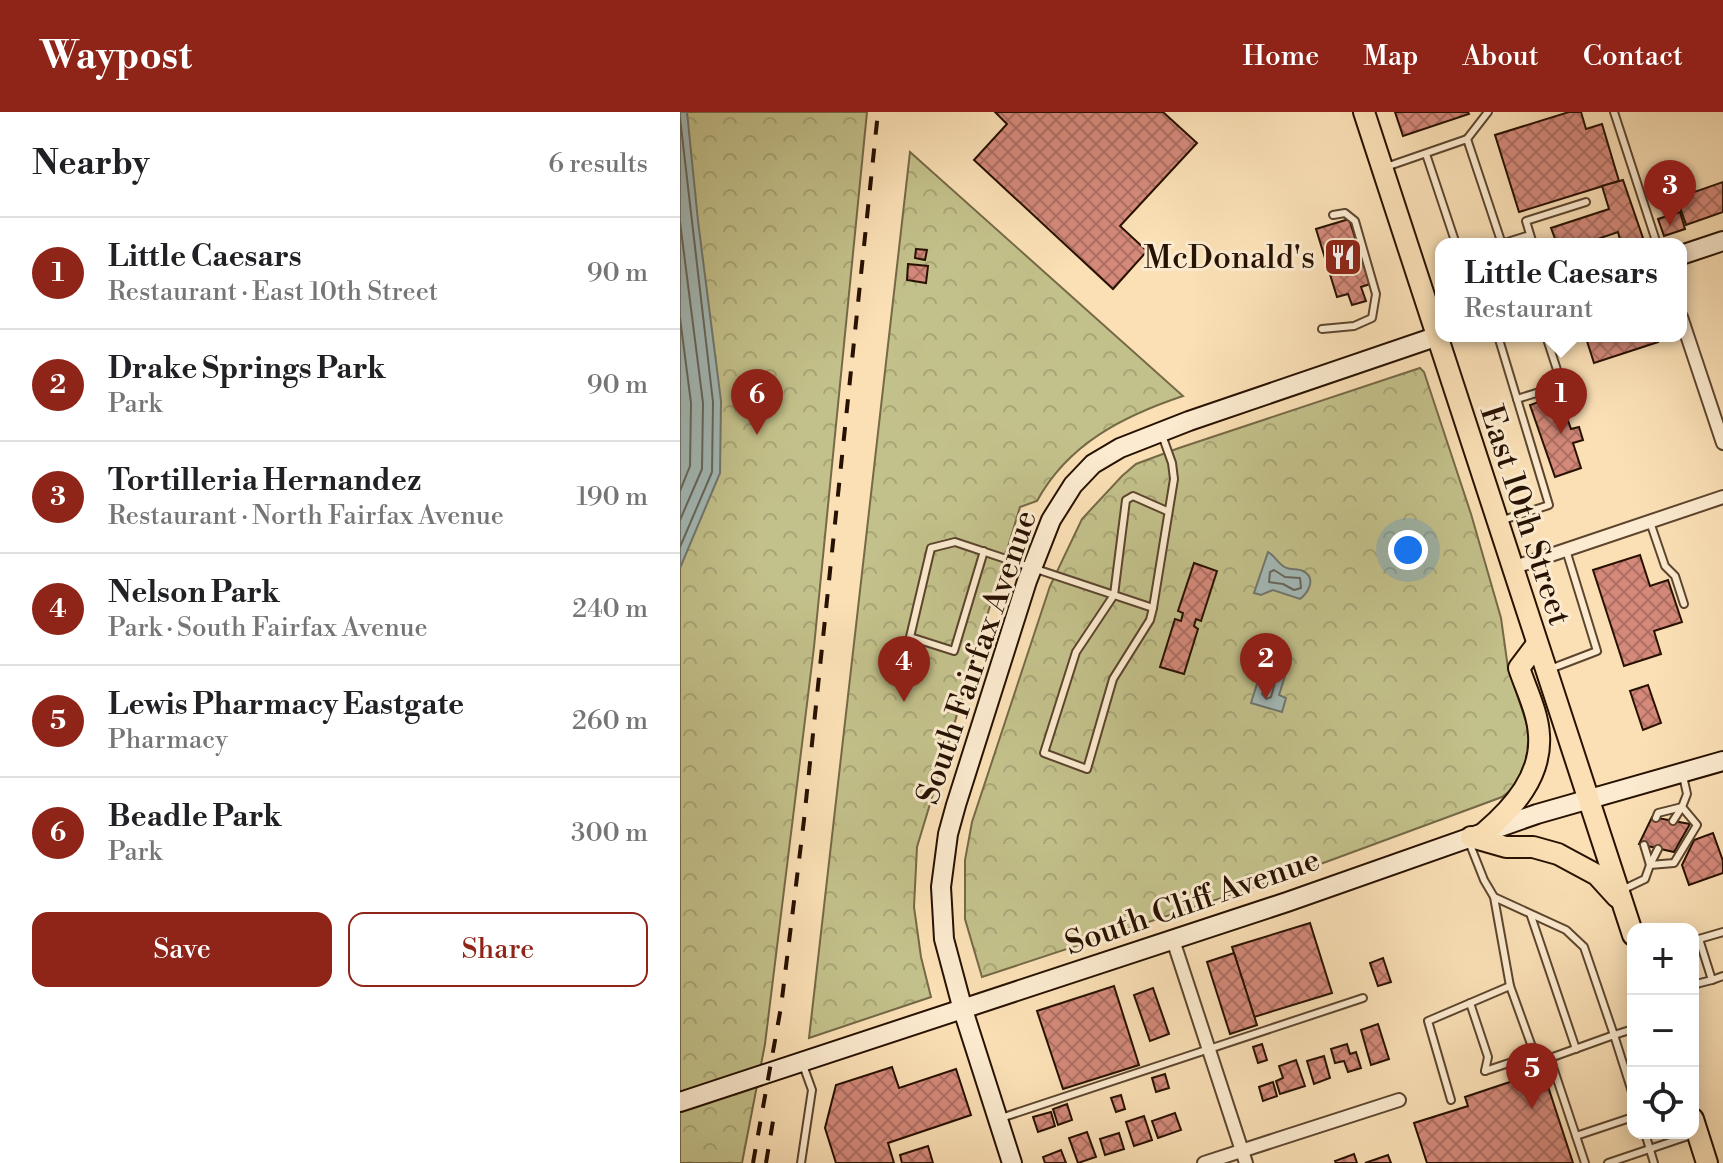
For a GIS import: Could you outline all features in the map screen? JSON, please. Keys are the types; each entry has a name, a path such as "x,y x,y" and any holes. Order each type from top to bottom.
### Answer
{"main road":[{"name":"East 10th Street","path":"1364,112 1435,327"},
{"name":"East 10th Street","path":"1440,342 1629,923"},
{"path":"1474,836 1518,799 1533,773 1539,735 1519,668 1537,644"},
{"path":"1474,836 1506,847 1533,847 1558,854 1597,875 1621,899"},
{"path":"1699,1138 1707,1163"}],"street":[{"path":"1687,253 1723,241"},
{"path":"1687,335 1723,443"},
{"name":"South Fairfax Avenue","path":"1012,1163 963,1010 944,939 940,912 943,861 956,805 1051,520 1073,485 1093,464 1120,448 1435,337"},
{"path":"1512,568 1723,497"},
{"name":"South Cliff Avenue","path":"680,1102 1173,940 1588,798 1722,763"},
{"path":"1173,940 1244,1157"},
{"path":"1204,1163 1244,1157 1399,1100"}],"lane":[{"path":"1382,168 1467,139 1488,112"},
{"path":"1614,112 1655,238"},
{"path":"1467,139 1500,238"},
{"path":"1426,154 1454,238"},
{"path":"1531,238 1526,221 1586,202"},
{"path":"1322,329 1354,326 1372,318 1376,294 1355,221 1345,213 1333,215"},
{"path":"1521,238 1530,235"},
{"path":"1497,522 1549,505 1500,342"},
{"path":"1517,399 1562,385 1548,342"},
{"path":"1161,432 1174,479 1150,620 1113,679 1087,769 1044,753 1076,652 1114,595 1126,500 1133,496 1167,511"},
{"path":"1650,522 1665,566 1675,576 1684,604"},
{"path":"984,551 954,651 910,637 931,548 955,542 984,551 1033,567 1153,608"},
{"path":"1546,671 1597,651 1566,550"},
{"path":"1673,821 1687,794 1683,773"},
{"path":"1656,818 1658,813 1682,807"},
{"path":"1650,865 1674,863 1697,825 1682,807"},
{"path":"1474,836 1484,880 1494,897 1510,986 1536,1058"},
{"path":"1644,845 1650,865"},
{"path":"1621,899 1645,879 1658,849"},
{"path":"1494,897 1566,930 1584,947 1627,1076"},
{"path":"1531,915 1576,1049"},
{"path":"1712,980 1699,939 1723,932"},
{"path":"1699,983 1723,976"},
{"path":"1451,1100 1428,1021 1510,986"},
{"path":"998,1120 1363,998"},
{"path":"1470,1003 1488,1057 1485,1071 1524,1058 1550,1058 1627,1031"},
{"path":"1550,1058 1585,1163"},
{"path":"801,1163 812,1090 802,1062"},
{"path":"1576,1136 1627,1119"},
{"path":"1646,1139 1654,1163"},
{"path":"1608,1163 1669,1139"}],"green space":[{"path":"680,112 867,112 814,647 765,1044 742,1163 680,1163"},
{"path":"910,152 1183,396 1139,413 1099,435 1064,463 1037,501 1020,507 917,847 914,907 921,957 931,997 809,1038"},
{"path":"1420,368 1424,372 1471,514 1501,618 1508,668 1529,730 1529,757 1516,786 1502,797 1288,876 982,977 965,919 965,860 972,822 1050,586 1082,519 1136,464"}],"water":[{"path":"680,112 687,112 721,401 720,473 680,568"},
{"path":"1268,552 1285,568 1301,570 1310,577 1310,585 1300,599 1273,590 1261,595 1254,593"},
{"path":"1267,652 1290,660 1279,695 1286,698 1282,712 1251,703"}],"building":[{"path":"995,112 1163,112 1197,143 1120,226 1147,251 1113,289 974,160 1007,124"},
{"path":"1395,112 1468,112 1469,114 1403,136"},
{"path":"1569,112 1581,112 1586,129 1602,124 1619,181 1519,212 1495,135"},
{"path":"1623,180 1643,238 1620,238 1618,232 1600,238 1555,238 1551,228 1609,209 1602,186"},
{"path":"1723,182 1723,212 1686,225 1677,198"},
{"path":"1680,212 1685,229 1664,236 1658,219"},
{"name":"McDonald's","path":"1349,219 1370,284 1361,287 1366,301 1352,305 1348,294 1337,297 1316,229"},
{"path":"916,249 927,250 925,260 915,258"},
{"path":"908,264 928,266 926,283 907,280"},
{"path":"1587,342 1658,342 1594,363"},
{"path":"1559,395 1571,429 1579,427 1583,440 1573,443 1581,468 1555,477 1530,405"},
{"path":"1640,555 1650,586 1668,580 1682,622 1654,631 1661,654 1624,666 1593,570"},
{"path":"1194,563 1217,571 1201,621 1196,619 1194,626 1198,629 1184,674 1160,667 1175,619 1181,621 1183,613 1178,611"},
{"path":"1648,685 1661,723 1643,730 1630,691"},
{"path":"1652,817 1690,824 1674,852 1639,844"},
{"path":"1713,833 1723,861 1723,873 1689,885 1682,865 1694,840"},
{"path":"1310,923 1332,993 1254,1017 1232,947"},
{"path":"1234,953 1257,1025 1230,1034 1207,962"},
{"path":"1383,958 1391,982 1378,986 1370,963"},
{"path":"1114,986 1139,1065 1063,1089 1037,1011"},
{"path":"1153,988 1169,1034 1150,1041 1134,995"},
{"path":"1378,1024 1389,1059 1371,1065 1361,1030"},
{"path":"1262,1044 1267,1060 1258,1063 1253,1047"},
{"path":"1347,1044 1350,1054 1356,1052 1361,1068 1348,1072 1344,1061 1335,1063 1331,1049"},
{"path":"1324,1056 1330,1078 1314,1084 1307,1061"},
{"path":"1296,1060 1305,1086 1280,1094 1276,1081 1283,1078 1279,1066"},
{"path":"892,1067 899,1088 956,1069 971,1115 888,1143 894,1163 836,1163 825,1128 836,1085"},
{"path":"1543,1071 1573,1163 1427,1163 1414,1123 1468,1106 1465,1097"},
{"path":"1165,1074 1169,1088 1156,1092 1152,1078"},
{"path":"1273,1082 1277,1096 1263,1101 1259,1087"},
{"path":"1121,1095 1125,1109 1116,1112 1111,1098"},
{"path":"1067,1104 1072,1120 1058,1125 1053,1109"},
{"path":"1051,1112 1055,1126 1038,1132 1033,1117"},
{"path":"1175,1113 1181,1130 1158,1138 1152,1121"},
{"path":"1144,1116 1152,1140 1134,1146 1126,1122"},
{"path":"1087,1132 1096,1157 1078,1163 1069,1138"},
{"path":"1119,1133 1124,1149 1105,1155 1100,1139"},
{"path":"928,1146 933,1163 902,1163 900,1155"},
{"path":"1061,1150 1066,1163 1045,1163 1043,1157"},
{"path":"1354,1154 1357,1163 1335,1161"},
{"path":"1388,1155 1391,1163 1365,1163"}],"railway":[{"path":"753,1163 781,1007 804,820 878,112"},
{"path":"766,1163 775,1109"}],"place":[{"name":"Tortilleria Hernandez","path":"1670,226"},
{"name":"McDonald's","path":"1343,257"},
{"name":"Little Caesars","path":"1561,434"},
{"name":"Beadle Park","path":"757,435"},
{"name":"Drake Springs Park","path":"1266,699"},
{"name":"Nelson Park","path":"904,702"},
{"name":"Lewis Pharmacy Eastgate","path":"1532,1109"}]}
